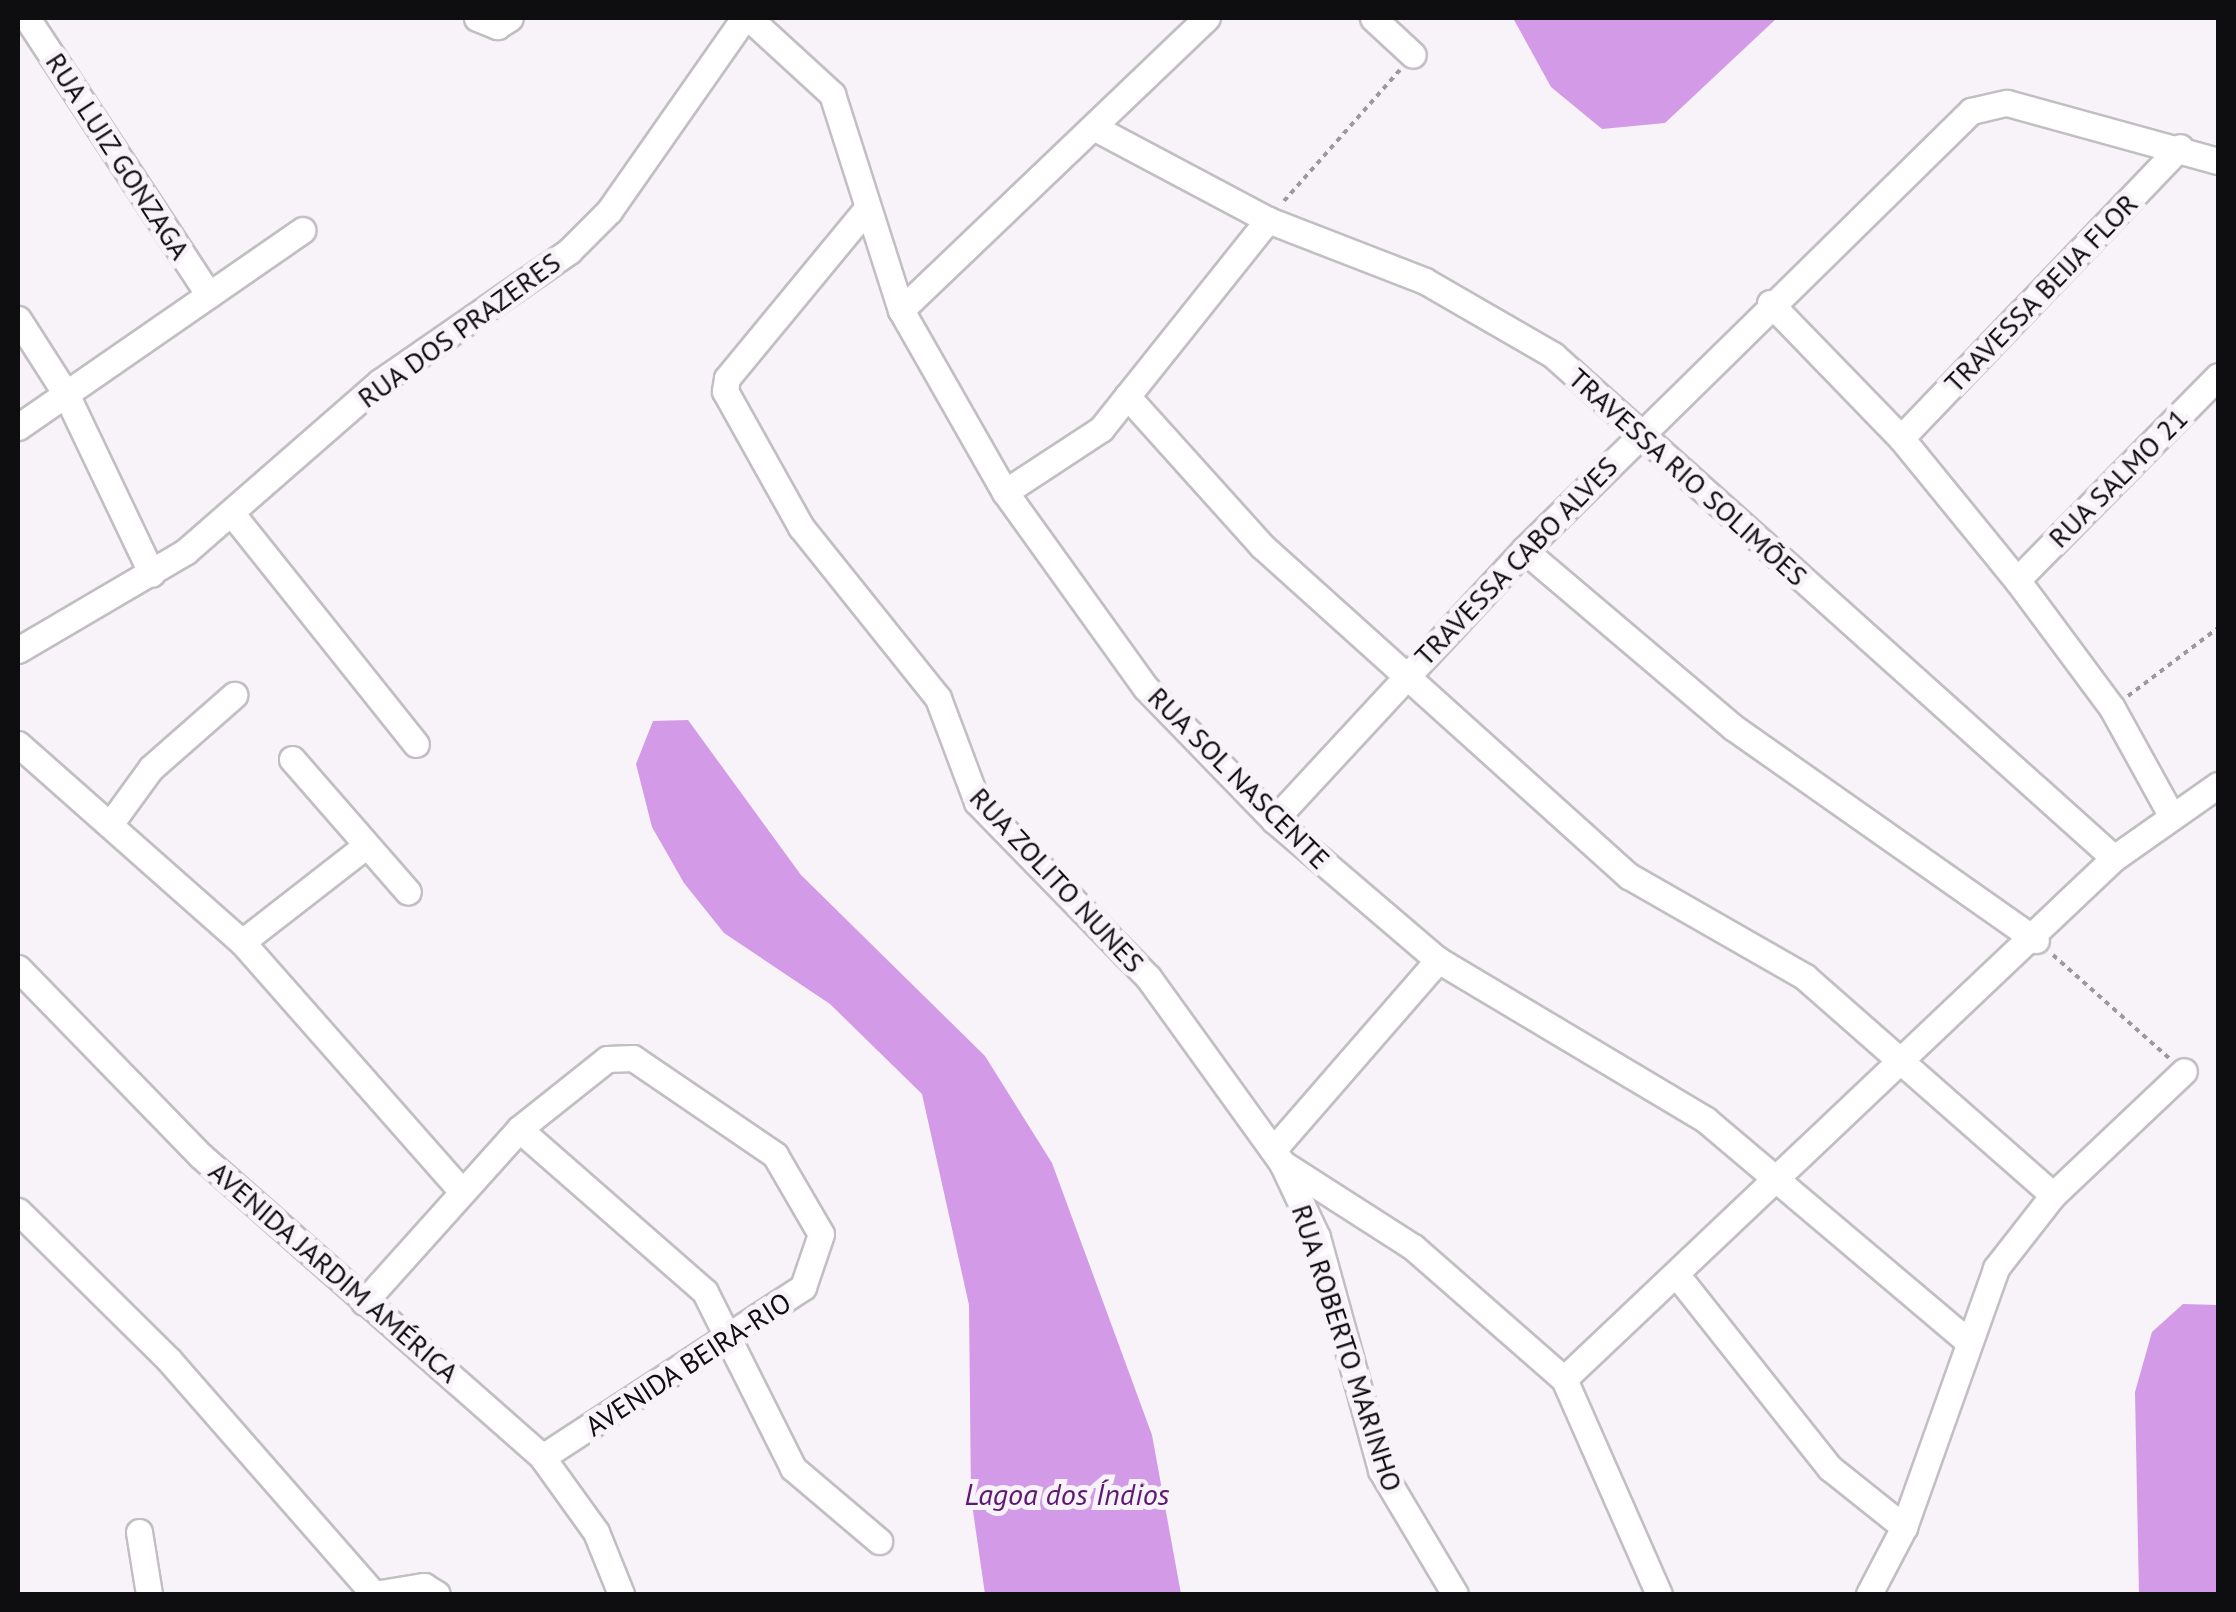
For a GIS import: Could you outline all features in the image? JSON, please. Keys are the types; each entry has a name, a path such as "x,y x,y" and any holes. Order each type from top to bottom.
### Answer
{"street":[{"name":"RUA LUIZ GONZAGA","path":"27,18 209,295"},
{"path":"477,18 497,26 510,18"},
{"name":"RUA SOL NASCENTE","path":"746,18 832,94 864,212 902,310 1004,492 1146,688 1274,820 1438,960 1682,1104 1778,1179 1966,1340"},
{"name":"RUA DOS PRAZERES","path":"18,650 152,574 232,516 380,382 569,251 609,211 746,18"},
{"path":"902,310 1098,129 1207,18"},
{"path":"1373,18 1413,55"},
{"name":"TRAVESSA CABO ALVES","path":"1274,820 1524,550 1770,303 1983,103 2180,147"},
{"name":"TRAVESSA RIO SOLIMÕES","path":"1098,129 1268,220 1500,320 1644,429 2114,858"},
{"path":"2180,147 2218,161"},
{"name":"TRAVESSA BEIJA FLOR","path":"1902,438 2180,147"},
{"name":"RUA ZOLITO NUNES","path":"864,212 727,378 726,392 800,527 938,698 977,802 1148,977 1278,1157"},
{"path":"1004,492 1086,442 1268,220"},
{"path":"18,427 302,230"},
{"path":"1770,303 1902,438 2017,580 2112,708 2170,813"},
{"path":"18,318 66,394 152,574"},
{"name":"RUA SALMO 21","path":"2017,580 2218,376"},
{"path":"1127,396 1262,546 1628,876 1767,950 1906,1060 2053,1195"},
{"path":"232,516 416,744"},
{"path":"1524,550 1734,728 2036,940"},
{"path":"111,823 151,768 234,696"},
{"path":"18,744 242,942 461,1190"},
{"path":"292,759 408,892"},
{"path":"1564,1379 2036,940 2114,858 2170,813 2218,785"},
{"path":"242,942 364,846"},
{"path":"1438,960 1278,1157 1413,1247 1564,1379 1659,1594"},
{"name":"AVENIDA JARDIM AMÉRICA","path":"18,968 201,1156 542,1457 596,1532 621,1594"},
{"name":"AVENIDA BEIRA-RIO","path":"519,1129 621,1055 775,1155 812,1204 821,1234 814,1271 790,1302 542,1457"},
{"path":"1869,1594 1904,1526 1966,1340 1996,1268 2053,1195 2184,1071"},
{"path":"364,1302 519,1129 695,1281 730,1338 793,1468 879,1541"},
{"name":"RUA ROBERTO MARINHO","path":"1278,1157 1317,1237 1387,1485 1455,1594"},
{"path":"18,1210 168,1360 374,1594 424,1586 437,1594"},
{"path":"1676,1274 1830,1468 1904,1526"},
{"path":"139,1532 149,1594"}],"path":[{"path":"1268,220 1413,55"},
{"path":"2112,708 2218,628"},
{"path":"2036,940 2184,1071"}],"water":[{"path":"1513,18 1777,18 1665,123 1602,129 1551,87"},
{"name":"Lagoa dos Índios","path":"688,720 801,875 985,1056 1052,1163 1152,1435 1181,1594 985,1594 971,1497 969,1305 922,1094 830,1004 724,933 684,883 652,827 636,764 653,721"},
{"path":"2183,1304 2218,1305 2218,1594 2139,1594 2135,1392 2152,1332"}]}
